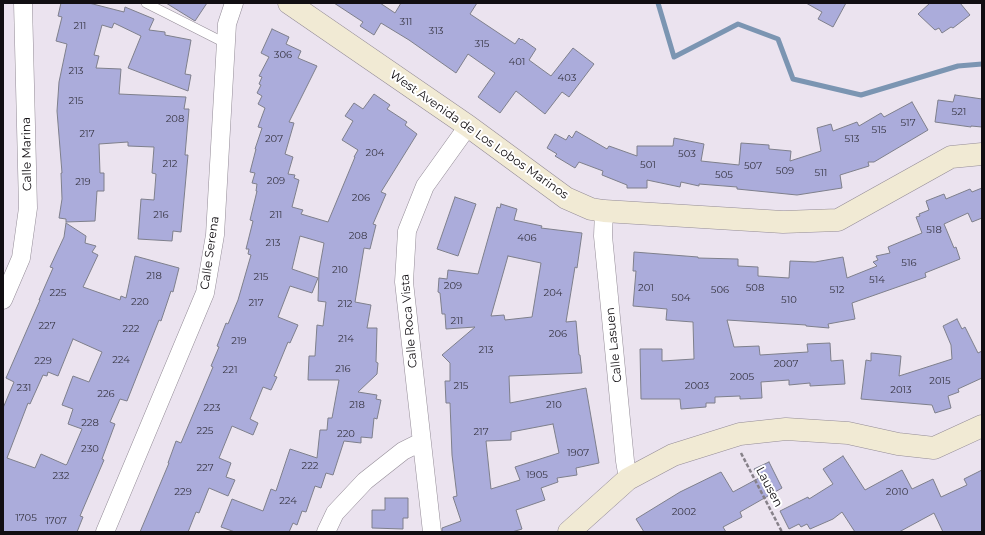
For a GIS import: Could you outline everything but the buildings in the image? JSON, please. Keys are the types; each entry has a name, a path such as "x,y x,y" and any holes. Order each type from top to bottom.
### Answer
{"street":[{"name":"Calle Marina","path":"3,300 21,258 28,208 23,3"},
{"name":"Calle Serena","path":"105,532 205,293 215,235 227,24 234,3"},
{"name":"West Avenida de Los Lobos Marinos","path":"289,3 468,126 566,198 591,209 783,222 838,220 951,157 982,154"},
{"name":"Calle Roca Vista","path":"432,532 404,282 407,231 425,186 468,126"},
{"name":"Calle Lasuen","path":"604,211 603,236 628,479"},
{"path":"569,532 628,479 673,455 740,434 786,429 848,433 898,444 934,448 982,426"},
{"path":"326,532 335,513 365,481 403,451 421,442"}],"lane":[{"path":"146,3 226,43"}],"path":[{"name":"Lausen","path":"740,450 782,532"}],"waterway":[{"path":"658,3 674,57 738,24 778,39 793,79 861,95 958,66 982,64"}]}
